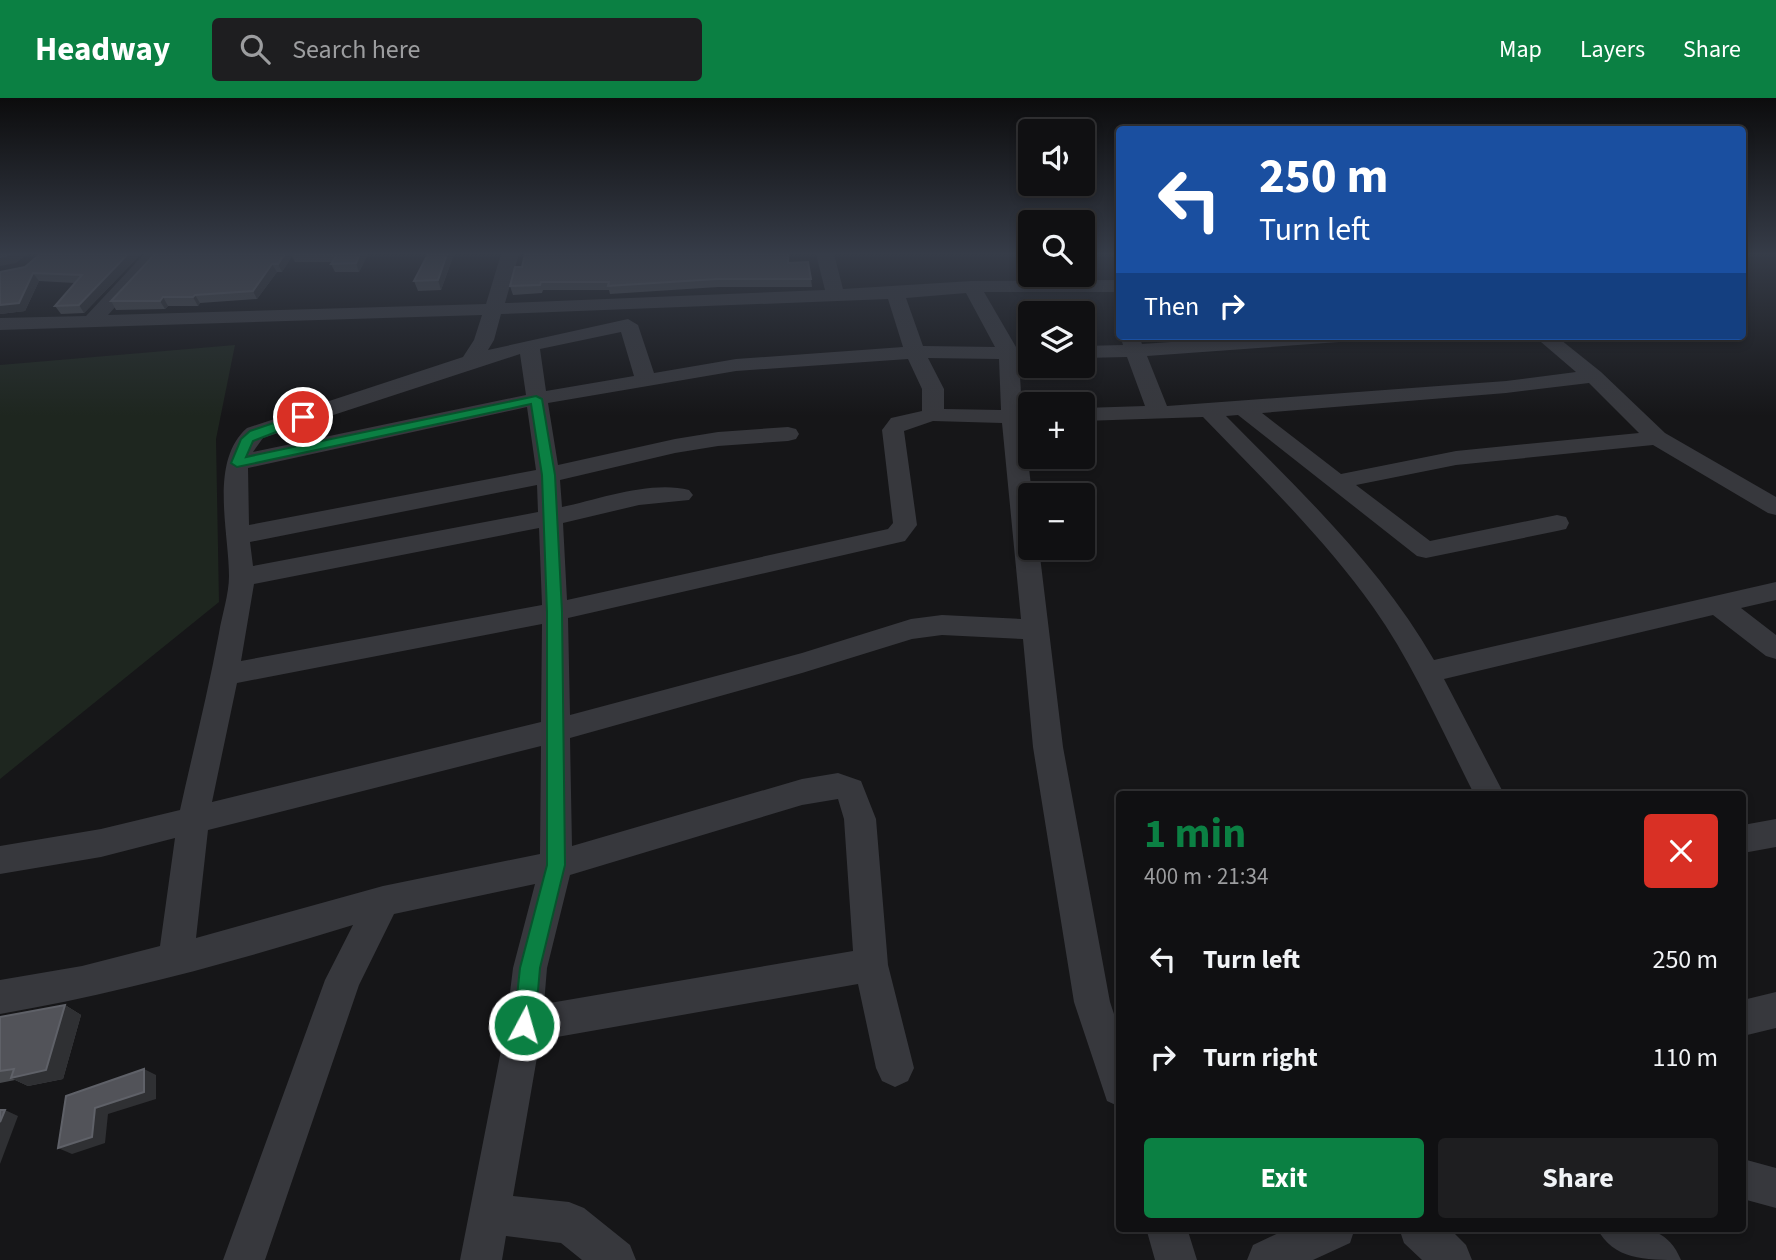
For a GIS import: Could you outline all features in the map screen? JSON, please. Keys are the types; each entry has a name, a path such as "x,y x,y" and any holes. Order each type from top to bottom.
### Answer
{"street":[{"path":"93,320 104,308"},
{"path":"0,324 513,308"},
{"path":"900,308 915,352 933,389 933,415"},
{"path":"987,308 1018,350"},
{"path":"471,361 484,340 495,309"},
{"path":"176,959 193,820 225,675 242,577 237,536 237,463 247,439 255,433 471,361 529,345 628,325 646,381"},
{"path":"1095,350 1131,344 1235,340"},
{"path":"1549,340 1594,376 1657,438 1776,507"},
{"path":"1131,344 1158,411"},
{"path":"481,1260 524,1025 530,968 556,865 555,612 548,475 529,345"},
{"path":"237,463 536,399 736,365 915,352 1018,353"},
{"path":"1095,414 1242,408 1506,387 1594,376"},
{"path":"1242,408 1426,550 1557,523"},
{"path":"1208,410 1382,597 1407,633 1487,791"},
{"path":"225,675 555,612 897,535 905,525 893,430 899,423 933,415 1018,418"},
{"path":"237,536 718,439 788,434"},
{"path":"1337,482 1379,471 1455,458 1657,438"},
{"path":"1024,469 1035,631 1048,747 1092,1002 1116,1076"},
{"path":"242,577 549,518 639,497 681,495"},
{"path":"1427,672 1776,591"},
{"path":"1717,604 1776,649"},
{"path":"0,860 102,843 554,731 802,663 911,629 942,625 1035,631"},
{"path":"0,997 82,982 176,959 259,938 383,901 556,865 802,792 838,786 850,790 860,819 871,965 895,1068"},
{"path":"1746,838 1776,833"},
{"path":"244,1260 342,980 383,901"},
{"path":"524,1025 871,965"},
{"path":"1746,1017 1776,1010"},
{"path":"1746,1180 1776,1188"},
{"path":"489,1214 569,1223 615,1260"},
{"path":"1167,1232 1176,1260"},
{"path":"1268,1260 1327,1232"},
{"path":"1423,1232 1451,1260"},
{"path":"1622,1232 1660,1260"}],"shaded area":[{"path":"235,345 216,439 219,602 0,779 0,365"}],"building":[{"path":"65,1005 46,1070 11,1078 14,1069 0,1071 0,1017"},
{"path":"144,1069 144,1092 95,1108 92,1137 58,1148 66,1096"}],"route":[{"path":"303,417 255,433 247,439 237,463 536,399 548,475 555,612 556,865 530,968 524,1025"}]}
